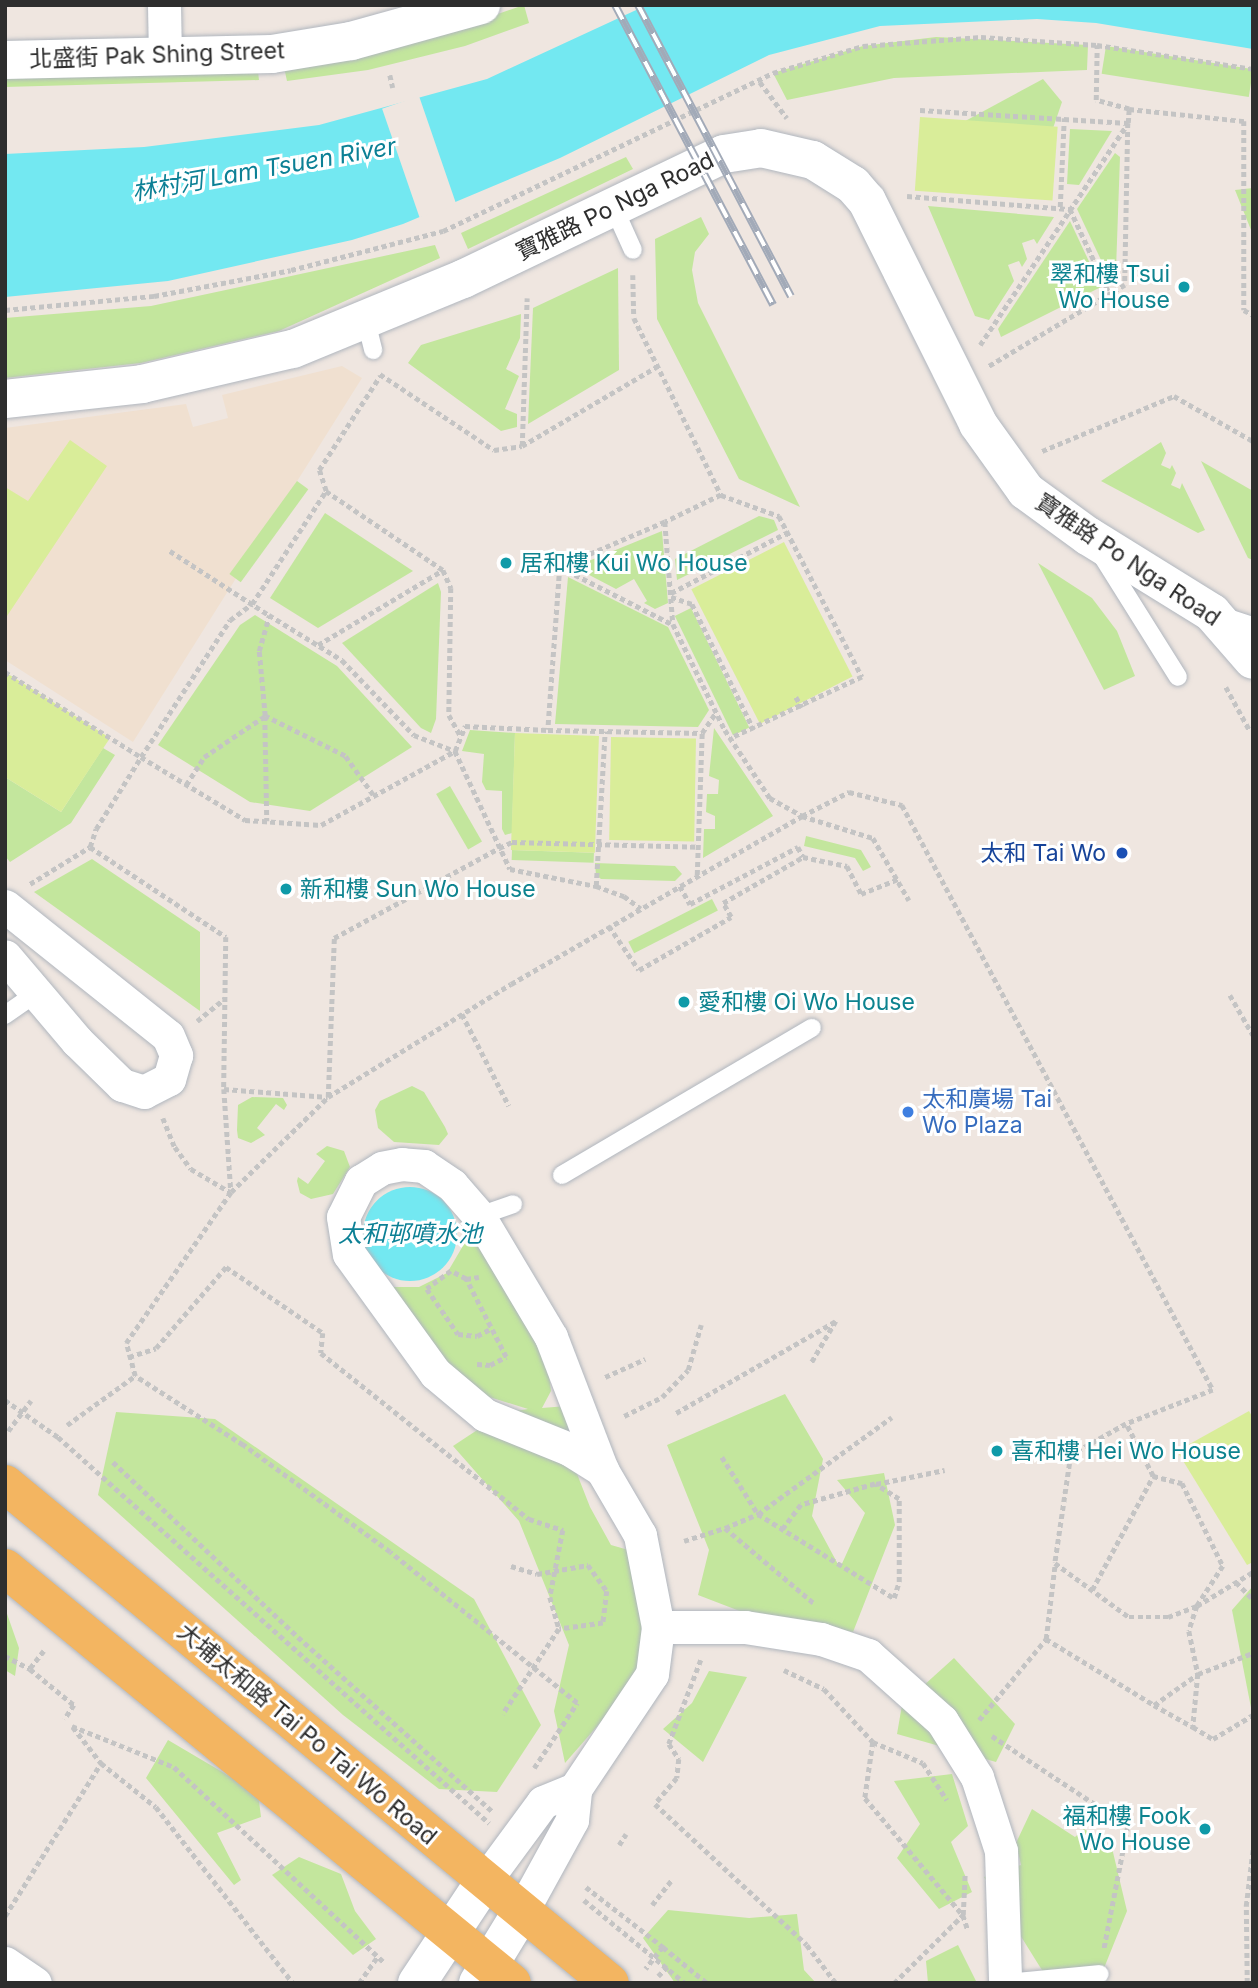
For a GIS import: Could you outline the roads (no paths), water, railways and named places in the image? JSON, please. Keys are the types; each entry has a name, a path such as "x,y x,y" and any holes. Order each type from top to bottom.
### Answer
{"main road":[{"name":"大埔太和路 Tai Po Tai Wo Road","path":"5,1484 484,1882 610,1983"},
{"path":"5,1568 450,1932 493,1977"}],"street":[{"path":"164,5 166,55"},
{"name":"北盛街 Pak Shing Street","path":"5,60 272,54 351,41 481,5"},
{"name":"寶雅路 Po Nga Road","path":"5,399 197,373 293,349 369,335 613,206 724,154 761,148 813,160 853,185 891,245 978,424 1005,467 1026,491 1088,536 1212,613 1231,630 1253,660"},
{"path":"5,956 77,1041 130,1090 154,1090 174,1071 176,1055 168,1037 16,896"},
{"path":"493,1977 522,1911 572,1820 575,1790 652,1674 659,1627 640,1535 601,1470 551,1337 516,1272 479,1216 439,1174 402,1164 382,1168 361,1181 343,1217 349,1254 435,1373 485,1415 544,1437 601,1470"},
{"path":"659,1627 745,1627 821,1639 868,1655 942,1721 977,1777 1001,1851 1005,1982"},
{"path":"417,1983 484,1882 543,1801 575,1790"},
{"path":"5,1963 35,1983"}],"lane":[{"path":"613,206 633,250"},
{"path":"1088,536 1141,611 1178,677"},
{"path":"1212,613 1253,626"},
{"path":"5,1015 37,993"},
{"path":"562,1175 812,1028"},
{"path":"479,1216 513,1204"},
{"path":"1005,1982 1100,1974"}],"water":[{"name":"林村河 Lam Tsuen River","path":"647,5 1253,5 1253,49 1096,23 1037,19 880,26 769,55 560,158 403,224 352,240 168,281 5,297 5,154 144,147 319,125 487,79"},
{"name":"太和邨噴水池","path":"410,1187 428,1190 443,1201 454,1216 457,1234 454,1252 443,1267 428,1278 410,1281 392,1278 377,1267 366,1252 363,1234 366,1216 377,1201 392,1190"}],"railway":[{"path":"615,5 773,305"},
{"path":"638,5 791,296"}],"place":[{"name":"翠和樓 Tsui Wo House","path":"1184,287"},
{"name":"居和樓 Kui Wo House","path":"506,563"},
{"name":"太和 Tai Wo","path":"1122,853"},
{"name":"新和樓 Sun Wo House","path":"286,889"},
{"name":"愛和樓 Oi Wo House","path":"684,1002"},
{"name":"太和廣場 Tai Wo Plaza","path":"908,1112"},
{"name":"喜和樓 Hei Wo House","path":"997,1451"},
{"name":"福和樓 Fook Wo House","path":"1205,1829"}]}
